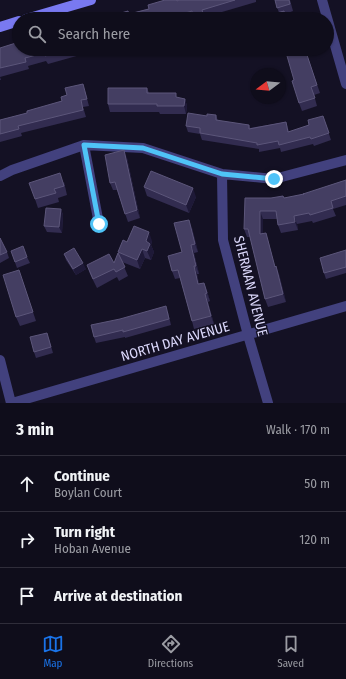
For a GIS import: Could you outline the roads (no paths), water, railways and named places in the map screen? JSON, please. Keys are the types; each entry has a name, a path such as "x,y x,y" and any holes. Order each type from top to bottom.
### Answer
{"street":[{"path":"50,12 91,0"},
{"path":"322,0 325,12"},
{"path":"0,27 12,23"},
{"path":"334,42 346,84"},
{"path":"84,145 99,224"},
{"path":"0,176 12,170 84,145 143,148 222,174 274,179 346,160"},
{"name":"SHERMAN AVENUE","path":"222,174 223,240 268,403"},
{"name":"NORTH DAY AVENUE","path":"12,403 346,306"},
{"path":"0,360 12,403"}]}
